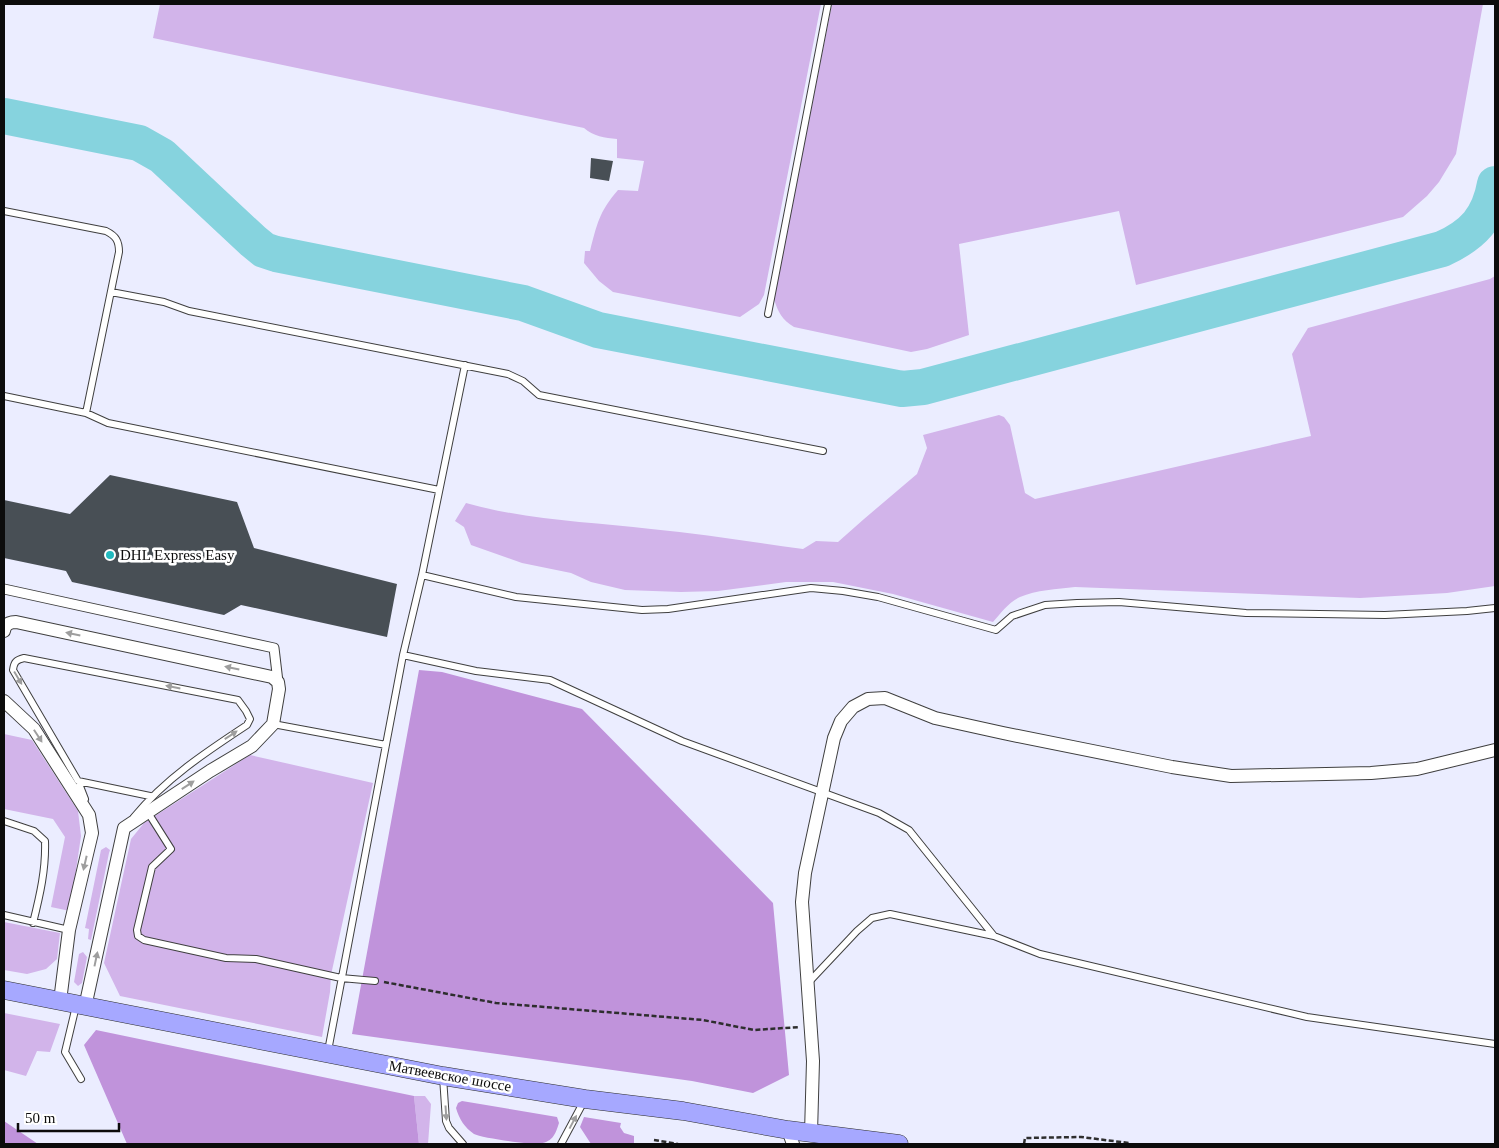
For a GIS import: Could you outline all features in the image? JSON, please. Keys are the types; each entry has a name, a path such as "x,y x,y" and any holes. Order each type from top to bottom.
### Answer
{"main road":[{"name":"Матвеевское шоссе","path":"4,990 443,1076 585,1099 683,1111 791,1137 811,1133 899,1144"}],"street":[{"path":"4,588 274,648 279,689 272,724 252,746 147,811 123,831 74,1004"},
{"path":"4,630 10,622 16,622 272,677 278,682"},
{"path":"811,1133 813,1061 802,902 805,873 834,738 841,721 853,707 868,699 885,698 935,718 1172,767 1231,776 1371,774 1417,769 1495,750"},
{"path":"4,701 34,729 89,815 92,833 69,930 74,1004"}],"lane":[{"path":"768,314 828,4"},
{"path":"4,211 111,234 119,242 119,252 86,413"},
{"path":"111,292 164,302 189,311 508,374 523,381 539,395 823,451"},
{"path":"328,1055 403,655 422,575 465,365"},
{"path":"4,396 86,413 108,424 439,490"},
{"path":"422,575 516,597 642,610 811,588 878,597 996,630 1012,616 1045,605 1077,603 1119,602 1246,613 1375,615 1495,608"},
{"path":"403,655 476,671 550,680 682,741 879,813 909,830 994,936"},
{"path":"89,815 78,781 13,670 16,660 24,658 238,700 246,711 250,719 246,726 185,768 150,796 128,825"},
{"path":"272,724 386,744"},
{"path":"78,781 150,796"},
{"path":"147,811 170,850 152,866 142,902 137,930 138,936 144,940 226,958 256,959 341,978 375,981"},
{"path":"4,821 34,831 45,841 46,859 42,888 33,923"},
{"path":"809,982 857,931 872,918 890,914 994,936 1040,954 1307,1017 1495,1044"},
{"path":"4,916 69,930"},
{"path":"74,1004 65,1052 81,1080"},
{"path":"443,1076 446,1121 449,1128 463,1144"},
{"path":"561,1144 585,1099"}],"path":[{"path":"375,981 496,1003 703,1020 754,1030 811,1026"},
{"path":"1024,1144 1025,1138 1081,1137 1129,1143"},
{"path":"654,1140 678,1144"}],"shaded area":[{"path":"160,4 821,4 764,295 759,304 740,317 613,292 599,281 584,263 585,251 590,251 600,219 618,190 638,191 644,161 617,158 617,139 599,136 584,128 153,38"},
{"path":"832,4 1483,4 1456,154 1439,182 1427,196 1403,217 1136,285 1119,211 959,244 969,335 927,349 911,352 794,327 786,322 781,315 774,299"},
{"path":"1495,276 1495,586 1447,593 1360,598 1075,587 1040,591 1020,597 1009,605 993,622 893,594 833,582 786,582 718,591 625,590 591,582 571,573 522,563 471,545 464,527 455,521 466,503 535,517 689,533 803,549 816,541 838,542 917,474 927,448 923,435 999,415 1004,417 1010,425 1025,493 1035,499 1311,436 1292,354 1308,328 1490,279"},
{"path":"419,670 442,672 582,709 773,903 789,1075 753,1093 692,1081 352,1034"},
{"path":"4,734 32,740 78,811 81,836 70,911 51,907 65,837 53,819 4,809"},
{"path":"250,755 373,783 331,975 322,1037 120,996 104,963 131,839 144,823"},
{"path":"106,847 110,850 91,940 88,939 89,929 85,928 101,850"},
{"path":"4,922 60,933 57,959 46,969 27,974 4,970"},
{"path":"83,952 87,957 82,983 78,986 74,982 79,954"},
{"path":"4,1013 60,1024 50,1052 37,1051 26,1076 4,1070"},
{"path":"96,1030 414,1096 419,1144 127,1144 84,1045"},
{"path":"414,1096 425,1096 431,1104 428,1144 419,1144"},
{"path":"462,1101 557,1117 559,1123 552,1138 547,1142 538,1144 486,1137 474,1134 463,1123 456,1108 458,1103"},
{"path":"584,1117 621,1123 620,1127 624,1133 634,1136 634,1144 591,1144 580,1127"},
{"path":"4,1121 38,1144 4,1144"}],"building":[{"path":"591,158 613,161 609,181 590,178"},
{"path":"110,475 237,502 254,548 397,584 387,637 241,605 224,615 72,582 66,571 4,558 4,500 70,514"}],"taxiway":[{"path":"4,116 139,143 162,156 264,250 276,254 523,303 598,330 902,389 923,387 1442,249 1463,238 1478,224 1489,207 1495,184"}],"place":[{"name":"DHL Express Easy","path":"110,555"}]}
